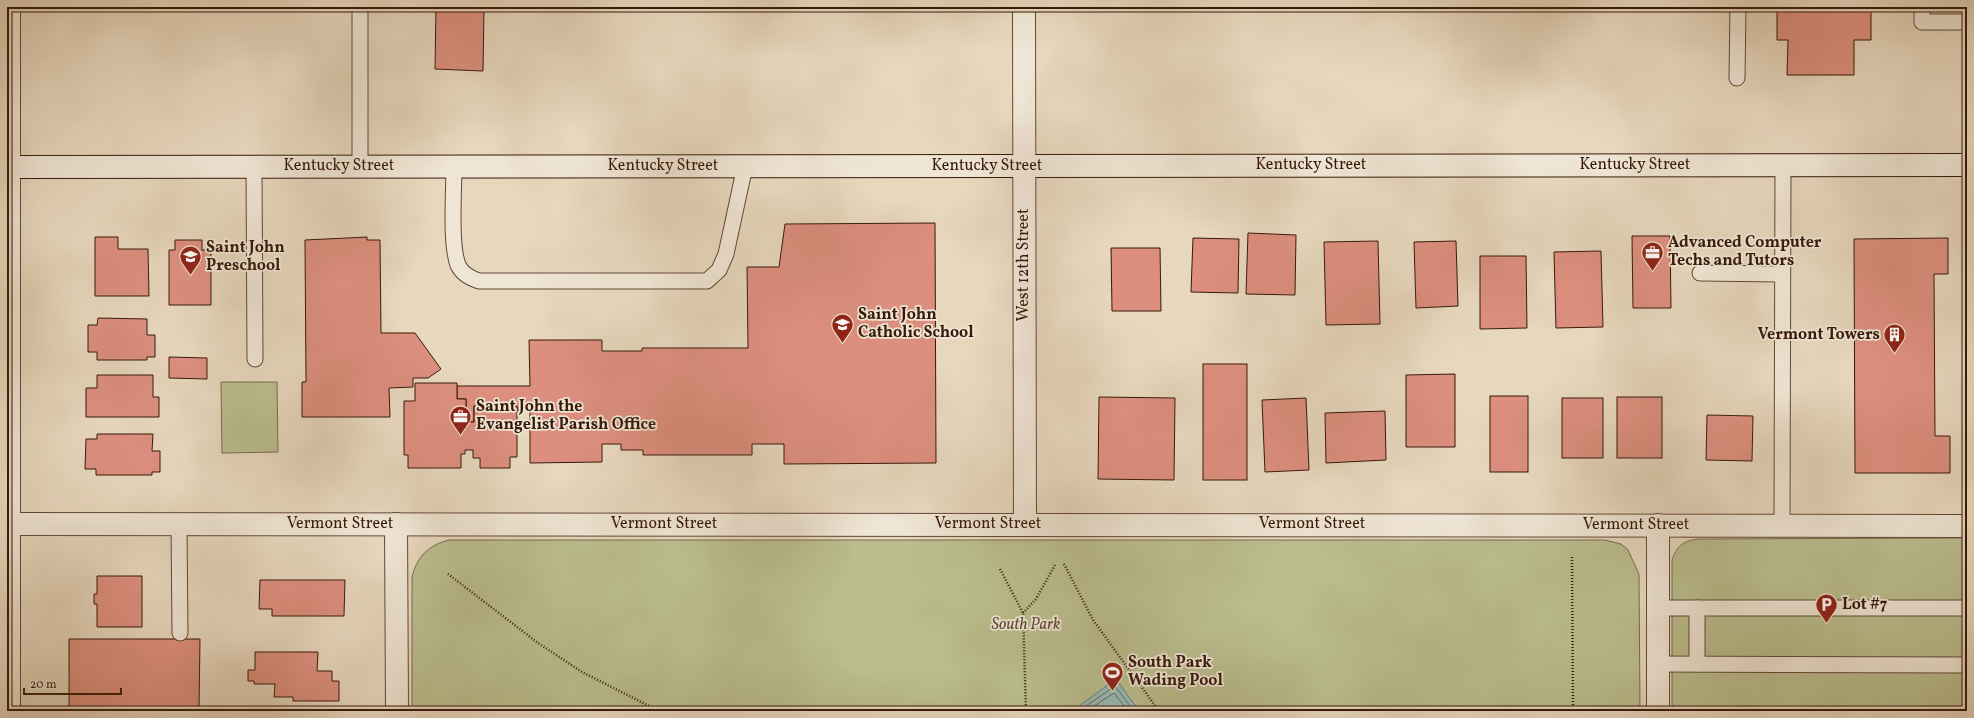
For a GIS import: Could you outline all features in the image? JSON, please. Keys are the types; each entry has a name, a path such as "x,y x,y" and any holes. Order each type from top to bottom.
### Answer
{"street":[{"path":"9,7 9,711"},
{"name":"West 12th Street","path":"1024,7 1025,524"},
{"name":"Kentucky Street","path":"8,167 1967,165"},
{"name":"Vermont Street","path":"8,524 1967,526"},
{"path":"396,524 397,711"},
{"path":"1658,525 1658,711"}],"lane":[{"path":"360,7 360,166"},
{"path":"1737,78 1738,7"},
{"path":"1922,7 1922,22 1967,22"},
{"path":"1782,525 1783,165"},
{"path":"454,166 454,251 458,266 468,277 479,281 707,281 719,270 726,254 744,166"},
{"path":"254,167 255,359"},
{"path":"1700,273 1782,274"},
{"path":"179,524 180,633"},
{"path":"1658,608 1967,608"},
{"path":"1697,608 1697,664"},
{"path":"1658,664 1967,665"}],"path":[{"path":"1572,557 1573,711"},
{"path":"1064,564 1093,620 1159,711"},
{"path":"1023,613 1036,599 1055,565"},
{"path":"1000,569 1023,613 1026,711"},
{"path":"448,574 538,643 582,672 658,711"}],"green space":[{"path":"221,382 277,382 278,452 222,453"},
{"name":"Lot #7","path":"1967,538 1967,711 1672,711 1672,560 1678,548 1684,543 1697,539"},
{"name":"South Park","path":"449,540 1605,540 1621,544 1628,550 1639,574 1640,711 412,711 412,577 417,563 425,552 435,545"}],"water":[{"name":"South Park Wading Pool","path":"1116,679 1139,711 1083,711 1079,706"}],"building":[{"path":"436,7 484,7 483,71 435,69"},
{"path":"1777,7 1871,7 1871,40 1854,40 1854,75 1787,75 1788,40 1777,40"},
{"name":"Saint John Catholic School","path":"935,223 936,463 784,464 784,444 752,444 752,455 643,455 643,450 621,450 621,444 602,444 602,462 530,463 530,410 517,410 517,406 474,406 474,422 466,422 466,399 457,399 457,386 530,386 529,340 602,340 602,351 642,351 642,348 748,348 747,267 779,267 785,224"},
{"path":"1248,233 1296,235 1295,295 1246,294"},
{"name":"Advanced Computer Techs and Tutors","path":"1632,236 1670,236 1671,308 1633,308"},
{"path":"95,237 118,237 118,249 148,249 149,296 95,296"},
{"path":"367,237 367,240 380,240 381,333 415,333 441,369 428,378 413,378 413,387 389,388 390,417 302,417 302,382 306,382 305,240"},
{"path":"1193,238 1239,239 1238,293 1191,292"},
{"name":"Vermont Towers","path":"1948,238 1948,274 1934,274 1935,436 1950,436 1950,473 1855,473 1854,239"},
{"name":"Saint John Preschool","path":"175,240 202,240 202,250 211,250 211,305 169,305 169,250 175,250"},
{"path":"1378,241 1380,324 1326,325 1324,242"},
{"path":"1456,241 1458,306 1416,308 1414,242"},
{"path":"1111,248 1160,248 1161,311 1112,311"},
{"path":"1601,251 1603,327 1556,328 1554,252"},
{"path":"1480,256 1526,256 1527,328 1480,329"},
{"path":"98,318 147,319 147,335 155,335 155,357 147,357 147,360 97,360 97,352 88,352 88,325 97,325"},
{"path":"169,357 207,358 207,379 169,378"},
{"path":"1203,364 1247,364 1247,480 1203,480"},
{"path":"1455,374 1455,447 1406,447 1406,375"},
{"path":"97,375 153,375 153,397 159,397 159,417 86,417 86,388 97,388"},
{"name":"Saint John the Evangelist Parish Office","path":"415,383 457,383 457,399 466,399 466,422 474,422 474,406 517,406 517,457 510,457 510,468 480,468 480,458 473,458 473,450 465,450 465,454 461,454 461,468 408,468 408,455 404,455 404,401 415,401"},
{"path":"1490,396 1528,396 1528,472 1490,472"},
{"path":"1099,397 1175,398 1174,480 1098,479"},
{"path":"1617,397 1662,397 1662,458 1617,458"},
{"path":"1306,398 1309,470 1265,472 1262,400"},
{"path":"1562,398 1603,398 1603,458 1562,458"},
{"path":"1385,411 1386,460 1326,463 1325,413"},
{"path":"1707,415 1753,416 1752,461 1706,460"},
{"path":"97,434 153,434 152,451 160,451 160,472 152,472 152,475 96,475 96,469 85,469 86,439 97,439"},
{"path":"97,576 142,576 142,627 97,627 97,604 94,604 94,594 97,594"},
{"path":"260,580 345,580 344,616 272,616 272,609 259,609"},
{"path":"69,639 200,639 199,711 69,711"},
{"path":"255,652 318,652 317,671 332,671 332,681 339,681 339,701 293,701 293,697 274,697 275,684 254,684 254,681 248,681 248,670 255,670"}],"place":[{"name":"Advanced Computer Techs and Tutors","path":"1652,272"},
{"name":"Saint John Preschool","path":"190,276"},
{"name":"Saint John Catholic School","path":"842,344"},
{"name":"Vermont Towers","path":"1895,354"},
{"name":"Saint John the Evangelist Parish Office","path":"460,436"},
{"name":"Lot #7","path":"1826,624"},
{"name":"South Park Wading Pool","path":"1112,692"}]}
